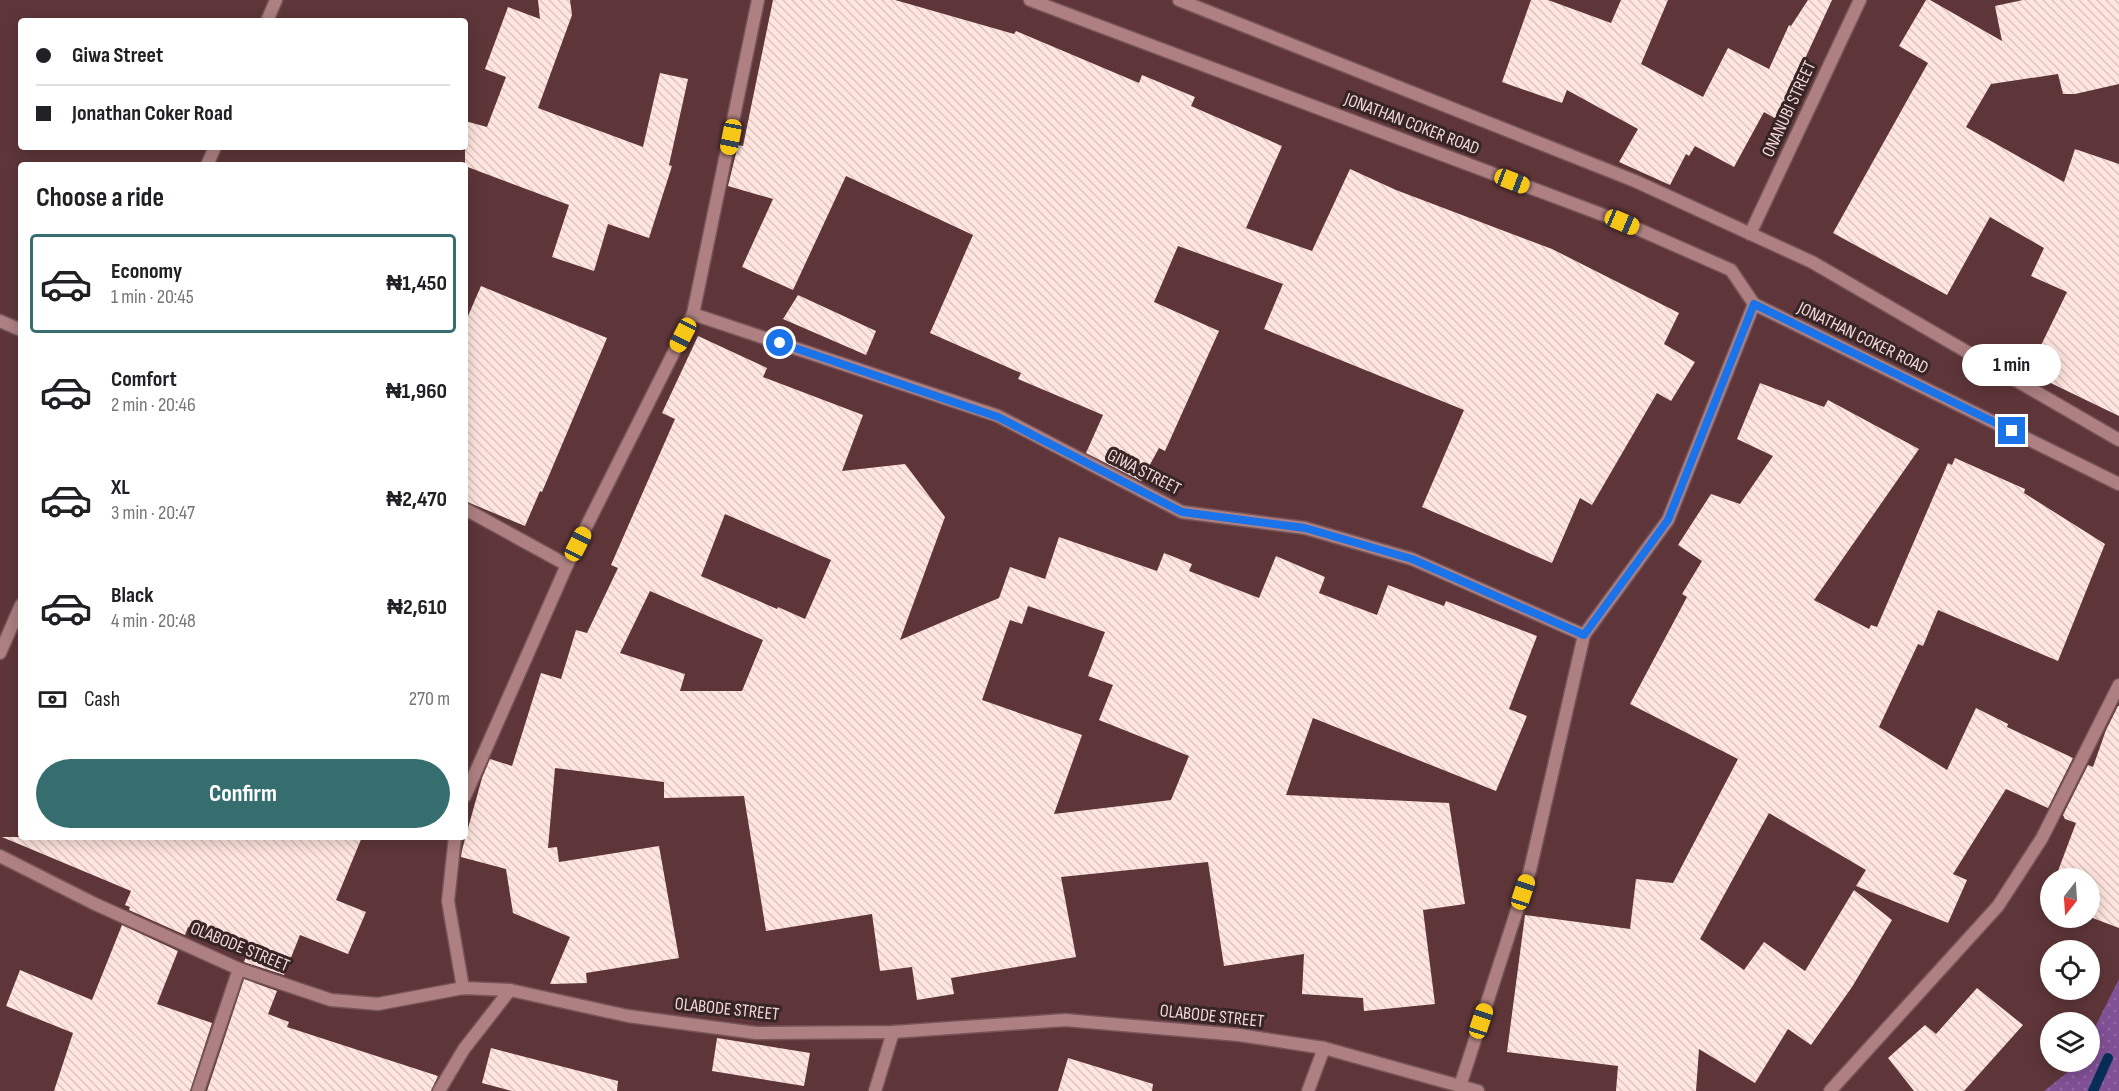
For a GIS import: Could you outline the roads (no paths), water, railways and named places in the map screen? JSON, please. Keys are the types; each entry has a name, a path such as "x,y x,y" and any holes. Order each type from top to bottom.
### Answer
{"street":[{"path":"268,18 276,0"},
{"path":"468,789 567,565 693,314 758,0"},
{"name":"JONATHAN COKER ROAD","path":"1029,0 1622,222 1731,270 1754,304 2119,484"},
{"name":"JONATHAN COKER ROAD","path":"1179,0 1635,181 1812,262 2119,440"},
{"name":"ONANUBI STREET","path":"1750,234 1860,0"},
{"path":"1460,1086 1530,870 1584,635 1668,520 1754,304"},
{"name":"GIWA STREET","path":"693,314 998,417 1182,512 1305,528 1412,559 1584,635"},
{"path":"0,321 18,329"},
{"path":"468,511 567,565"},
{"path":"0,652 18,612"},
{"path":"1830,1091 1998,906 2042,838 2119,685"},
{"path":"455,840 448,901 463,988"},
{"name":"OLABODE STREET","path":"0,856 95,904 238,969 331,1000 378,1004 463,988 510,990 628,1016 756,1033 893,1032 1065,1020 1239,1035 1324,1048 1479,1091"},
{"path":"198,1091 238,969"},
{"path":"439,1091 464,1049 510,990"},
{"path":"875,1091 893,1032"},
{"path":"1308,1091 1324,1048"}],"waterway":[{"path":"2093,1091 2108,1058"}]}
